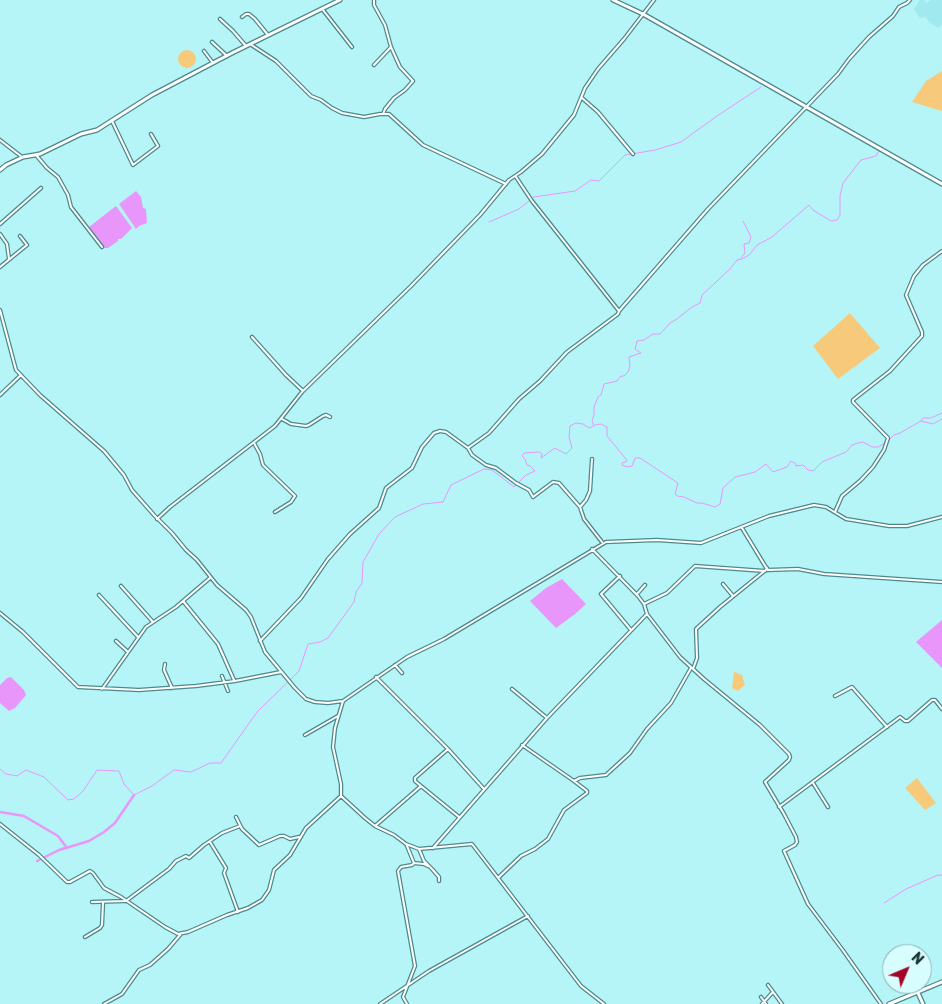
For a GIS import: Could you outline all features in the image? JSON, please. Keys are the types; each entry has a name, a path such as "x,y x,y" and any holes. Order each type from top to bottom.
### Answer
{"street":[{"path":"0,170 23,157 36,155 81,134 97,130 152,95 340,0"},
{"path":"374,0 374,6 388,30 391,47 400,67 413,81 394,98 384,109 383,114"},
{"path":"613,0 643,14 942,184"},
{"path":"157,519 282,419 303,391 335,358 411,286 506,184 542,154 574,115 585,88 598,69 654,0"},
{"path":"468,448 489,433 519,399 540,381 567,352 618,314 708,209 838,74 869,37 910,0"},
{"path":"323,9 352,47"},
{"path":"242,17 249,14 268,35"},
{"path":"220,20 248,45 276,61 311,96 342,112 364,116 389,114 423,145 506,184"},
{"path":"212,42 227,56"},
{"path":"374,65 391,47"},
{"path":"204,51 213,63"},
{"path":"582,98 598,112 633,154"},
{"path":"112,120 133,165 158,146 151,134"},
{"path":"0,140 23,157"},
{"path":"36,155 58,177 68,195 71,207 102,248"},
{"path":"515,176 531,200 619,311"},
{"path":"0,224 40,188"},
{"path":"0,234 7,244 9,260"},
{"path":"0,267 27,245 20,236"},
{"path":"835,512 842,496 861,480 872,467 884,450 888,438 852,400 890,371 922,336 906,295 914,276 923,265 942,250"},
{"path":"0,310 16,370 40,395 104,451 124,475 132,490 157,519 197,560 210,578 246,610 260,641 281,672 306,699 316,702 343,701 407,657 444,639 602,543 619,540 657,540 701,543 769,516 814,505 826,507 846,519 889,526 907,526 942,517"},
{"path":"252,337 303,391"},
{"path":"0,395 21,376"},
{"path":"282,419 291,424 306,426 323,416 330,417"},
{"path":"260,641 301,598 328,559 350,534 379,508 386,488 412,468 422,448 434,433 440,431 446,432 468,448 472,455 486,465 496,468 528,490 533,497 552,482 560,485 580,507 584,519 602,543"},
{"path":"254,443 263,465 295,496 291,502 275,512"},
{"path":"580,507 590,491 592,459"},
{"path":"742,527 766,569"},
{"path":"592,549 637,594 644,604 647,614 692,669 760,726 789,754 789,760 765,782 796,837 797,842 795,845 784,851 803,896 881,1004"},
{"path":"644,604 667,593 695,566 768,570 798,569 824,574 942,582"},
{"path":"574,781 580,778 606,775 622,761 647,729 671,703 692,669 697,658 696,629 766,569"},
{"path":"620,576 601,594 631,630"},
{"path":"102,689 146,627 183,601 210,578"},
{"path":"724,584 733,596"},
{"path":"637,594 645,585"},
{"path":"121,586 153,622"},
{"path":"100,595 138,637"},
{"path":"183,601 218,644 235,681"},
{"path":"0,613 23,632 78,688 139,690 172,688 224,683 281,672"},
{"path":"433,848 522,745 647,614"},
{"path":"116,641 128,652"},
{"path":"164,664 164,670 172,688"},
{"path":"395,665 402,673"},
{"path":"222,676 228,691"},
{"path":"376,677 448,748 484,789"},
{"path":"835,696 852,687 887,727"},
{"path":"512,689 547,718"},
{"path":"779,807 900,717 908,721 932,700 935,700 942,709"},
{"path":"104,1004 122,994 139,970 150,965 168,949 180,934 254,906 266,896 274,870 290,855 306,828 341,796 341,784 333,747 335,728 343,701"},
{"path":"305,735 338,715"},
{"path":"499,878 521,856 535,849 548,839 564,810 587,793 574,781 522,745"},
{"path":"448,748 415,778 415,781 459,817"},
{"path":"813,783 828,807"},
{"path":"375,826 421,786"},
{"path":"341,796 375,826 394,835 406,844 420,849 472,844 581,986 604,1004"},
{"path":"236,817 247,835 259,845 280,836 290,839 300,836"},
{"path":"0,824 39,855 67,882 90,871 104,888 165,927 180,934"},
{"path":"92,902 126,901 169,869 176,861 186,856 189,858 222,833 240,826"},
{"path":"210,842 226,868 224,873 238,912"},
{"path":"406,844 414,863"},
{"path":"420,849 424,861 440,877 439,881"},
{"path":"407,1004 403,997 416,966 398,871 401,867 414,863 424,864 432,868"},
{"path":"85,937 102,925 104,902"},
{"path":"380,1004 429,971 528,916"},
{"path":"768,986 782,1004"},
{"path":"761,997 764,1003 773,992"},
{"path":"890,1004 912,994"}],"shaded area":[{"path":"920,0 924,0 926,3 931,0 942,0 942,25 938,28 925,17 920,18 914,9"},
{"path":"187,50 193,53 196,59 193,65 187,68 181,65 178,59 181,53"},
{"path":"942,71 942,111 912,102 926,81"},
{"path":"136,191 141,197 143,208 146,209 147,223 136,229 119,204"},
{"path":"116,206 132,228 121,239 118,239 108,248 104,248 89,227"},
{"path":"850,313 880,348 838,379 813,346"},
{"path":"562,579 586,604 556,628 530,601 546,588"},
{"path":"942,620 942,668 916,642"},
{"path":"734,672 742,675 745,685 738,691 732,688"},
{"path":"11,677 24,690 26,695 15,708 9,711 0,703 0,685 7,678"},
{"path":"917,778 936,803 925,810 905,788"}],"waterway":[{"path":"489,222 519,209 534,197 575,191 591,180 599,181 625,155 655,150 681,142 761,87"},
{"path":"0,769 6,774 17,776 26,770 44,777 68,800 74,799 83,791 97,770 119,771 124,784 134,795 152,786 174,770 191,772 210,763 221,763 257,712 299,671 308,644 320,642 328,638 354,602 356,592 362,583 363,562 379,534 395,517 423,504 443,502 451,485 484,469 492,470 514,487 526,475 535,471 527,465 522,456 524,453 539,452 542,454 541,458 555,448 566,454 572,448 569,437 570,426 576,423 583,424 589,428 594,426 592,421 594,407 598,397 601,395 604,384 617,381 628,372 630,366 629,357 641,353 635,349 637,341 644,340 653,334 660,334 670,323 700,303 702,295 737,260 749,255 757,245 772,237 809,205 813,210 831,221 837,220 840,215 840,196 843,183 861,160 876,156 880,149"},
{"path":"741,258 745,253 744,244 749,243 751,237 743,221"},
{"path":"921,421 923,418 931,418 942,413"},
{"path":"595,425 601,424 607,427 607,436 627,461 622,463 622,465 632,466 635,458 640,458 678,483 675,494 677,496 715,507 720,504 723,488 735,477 755,472 766,464 773,472 787,467 791,461 796,466 803,465 808,470 813,471 822,462 846,452 852,445 863,442 872,447 878,447 894,435 921,421 933,424 942,419"},
{"path":"37,861 59,850 89,841 104,832 115,823 134,795"},
{"path":"0,812 24,816 58,836 67,848"},
{"path":"884,903 906,889 942,875"}]}
